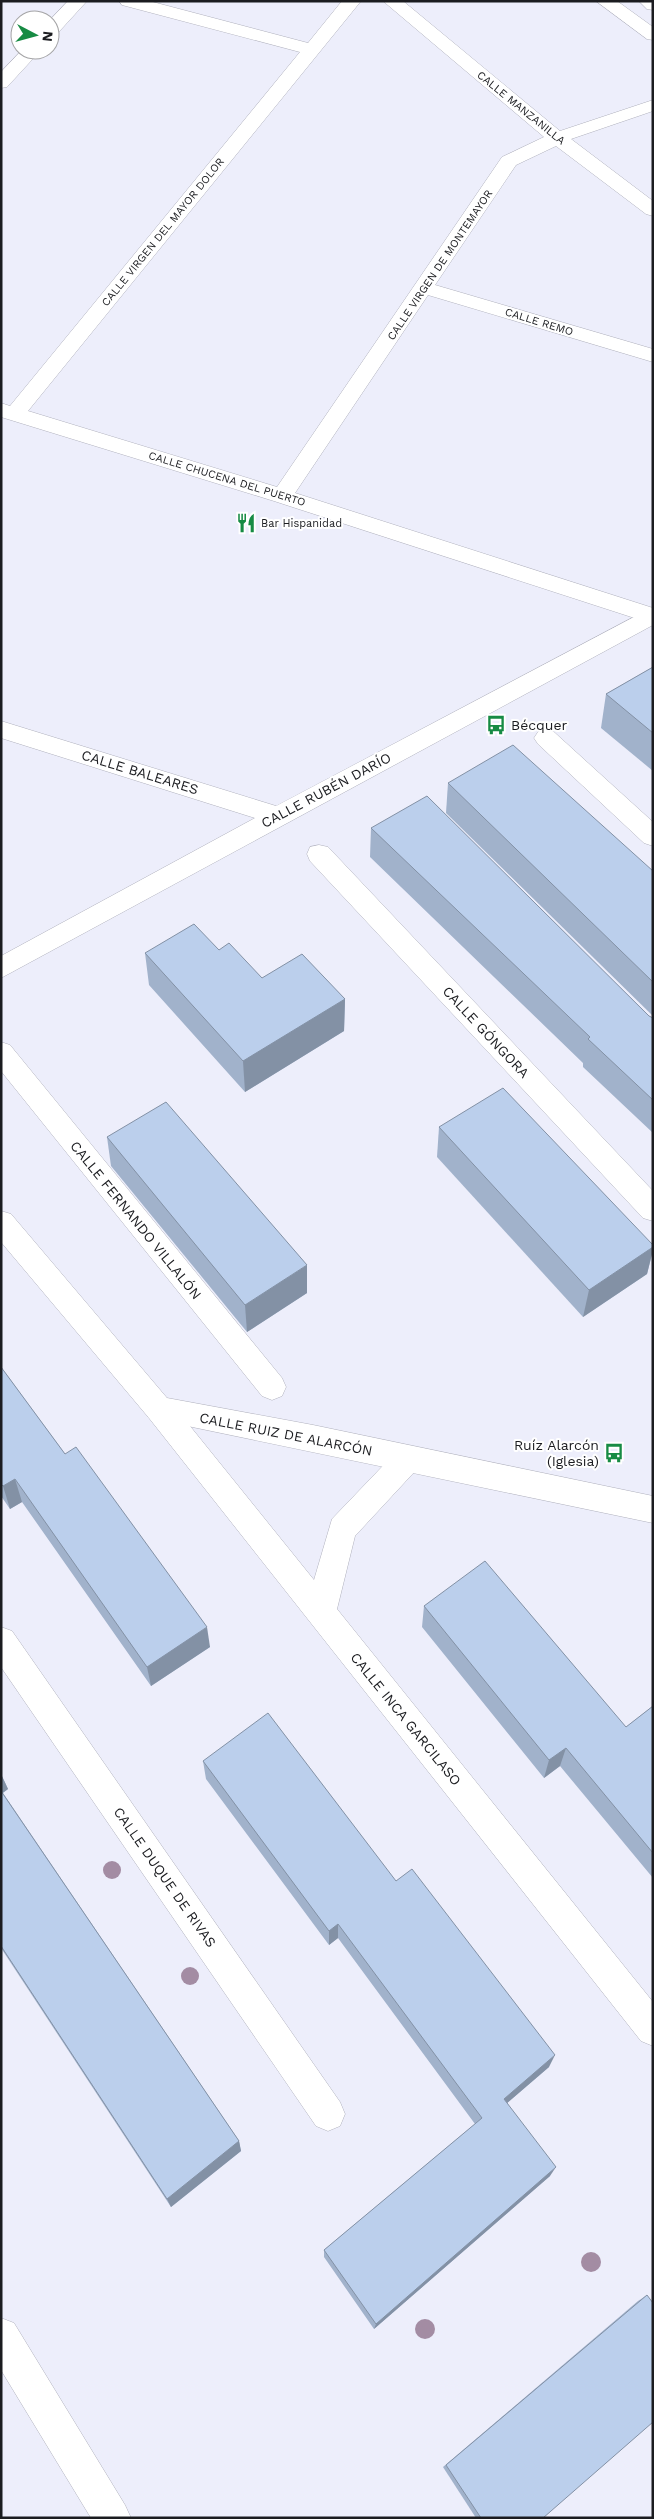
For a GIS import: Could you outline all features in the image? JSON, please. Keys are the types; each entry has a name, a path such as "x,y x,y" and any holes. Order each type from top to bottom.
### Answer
{"street":[{"path":"60,20 78,1"},
{"path":"128,1 312,50"},
{"name":"CALLE VIRGEN DEL MAYOR DOLOR","path":"8,412 352,1"},
{"name":"CALLE MANZANILLA","path":"392,1 557,138 653,210"},
{"path":"605,1 653,35"},
{"path":"648,1 653,5"},
{"path":"1,83 23,60"},
{"name":"CALLE VIRGEN DE MONTEMAYOR","path":"282,496 425,288 509,161 557,138 653,105"},
{"name":"CALLE REMO","path":"425,288 653,356"},
{"name":"CALLE CHUCENA DEL PUERTO","path":"8,412 282,496 652,616"},
{"name":"CALLE RUBÉN DARÍO","path":"1,968 278,816 652,616"},
{"name":"CALLE BALEARES","path":"1,729 278,816"},
{"path":"546,738 653,837"},
{"name":"CALLE GÓNGORA","path":"319,854 653,1210"},
{"name":"CALLE FERNANDO VILLALÓN","path":"1,1052 272,1387"},
{"path":"1,1222 159,1409"},
{"name":"CALLE RUIZ DE ALARCÓN","path":"159,1409 313,1438 653,1510"},
{"name":"CALLE INCA GARCILASO","path":"159,1409 653,2029"},
{"path":"321,1613 342,1529 408,1459"},
{"name":"CALLE DUQUE DE RIVAS","path":"1,1641 328,2114"},
{"path":"1,2336 112,2518"}],"building":[{"path":"653,667 653,733 606,694"},
{"path":"513,745 653,871 653,982 448,783"},
{"path":"427,796 653,1018 653,1100 588,1039 590,1037 371,828"},
{"path":"194,924 219,950 229,943 262,978 302,954 345,999 243,1061 145,953"},
{"path":"503,1088 653,1245 653,1247 589,1290 439,1127"},
{"path":"166,1102 307,1265 245,1305 107,1137"},
{"path":"1,1367 65,1454 76,1447 207,1627 147,1667 15,1479 3,1486 1,1484"},
{"path":"485,1561 626,1727 653,1706 653,1853 566,1748 549,1760 424,1606"},
{"path":"268,1713 396,1881 412,1869 555,2055 504,2099 556,2167 376,2324 324,2250 482,2118 338,1924 329,1931 203,1761"},
{"path":"1,1791 239,2141 167,2199 1,1946"},
{"path":"647,2295 653,2303 653,2422 543,2518 481,2518 446,2465"}],"place":[{"name":"Bar Hispanidad","path":"246,523"},
{"name":"Bécquer","path":"496,725"},
{"name":"Ruíz Alarcón (Iglesia)","path":"614,1453"}]}
